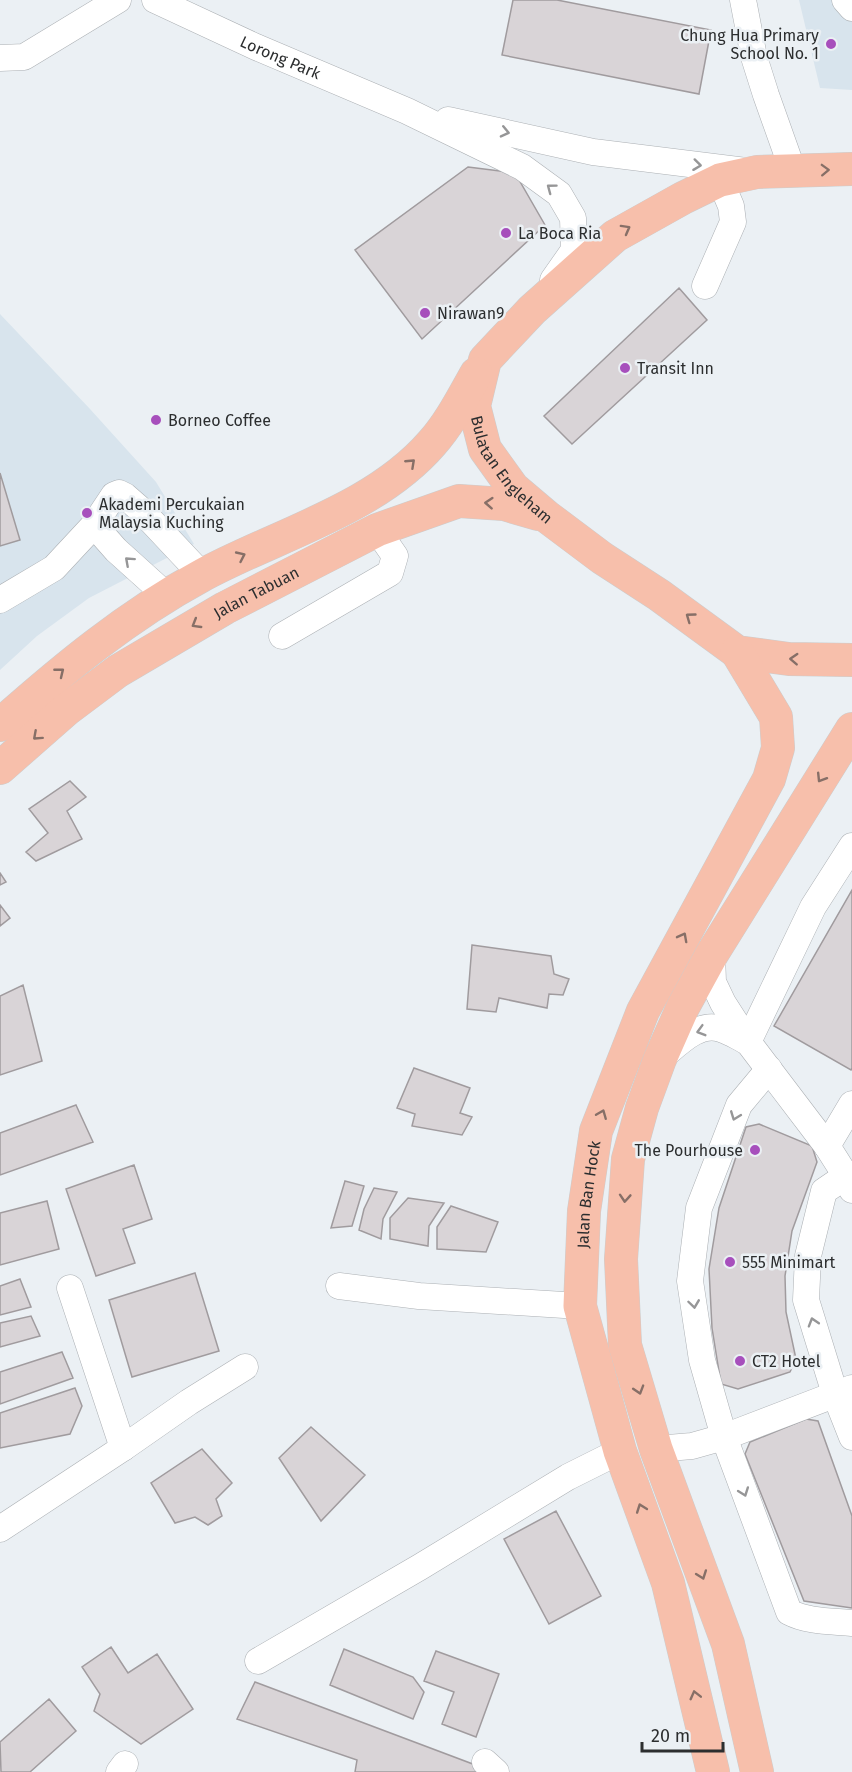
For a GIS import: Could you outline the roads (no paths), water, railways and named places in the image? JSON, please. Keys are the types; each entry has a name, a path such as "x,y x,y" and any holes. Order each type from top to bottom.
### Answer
{"main road":[{"name":"Bulatan Engleham","path":"852,169 757,172 720,180 615,236 532,310 485,360 474,405 485,449 513,488 602,558 659,595 737,652 789,659 852,660"},
{"path":"0,725 60,672 166,596 202,575 361,500 400,474 433,443 485,360"},
{"name":"Jalan Tabuan","path":"0,768 66,710 118,670 225,608 377,530 459,501 504,504 546,516"},
{"name":"Jalan Ban Hock","path":"711,1771 668,1583 620,1451 580,1306 584,1211 596,1131 643,1011 769,779 778,748 776,717 737,652"},
{"path":"757,1772 728,1644 656,1449 625,1345 621,1259 628,1159 642,1108 683,1007 712,954 852,729"}],"street":[{"path":"0,58 24,57 118,0"},
{"name":"Lorong Park","path":"155,0 256,47 407,111"},
{"path":"743,0 757,66 792,171"},
{"path":"845,0 852,8"},
{"path":"407,111 593,152 757,172"},
{"path":"407,111 522,167 559,194 573,218 574,250 532,310"},
{"path":"705,286 733,222 731,206 720,180"},
{"path":"0,600 54,568 94,525 114,495 119,493 141,510 202,575"},
{"path":"94,525 116,550 166,596"},
{"path":"282,636 390,573 395,556 377,530"},
{"path":"748,1042 813,907 852,846"},
{"path":"712,954 712,982 723,1003 748,1042 827,1146 849,1183 824,1191 808,1256 806,1300 843,1390 852,1437"},
{"path":"660,1059 689,1035 703,1028 719,1028 748,1042"},
{"path":"769,1070 739,1105 699,1208 690,1281 702,1360 724,1437 789,1612 810,1620 852,1623"},
{"path":"827,1146 852,1104"},
{"path":"339,1286 419,1296 580,1306"},
{"path":"70,1288 123,1449"},
{"path":"0,1529 244,1367"},
{"path":"656,1449 692,1446 724,1437 843,1390"},
{"path":"258,1661 420,1567 568,1477 620,1451"}],"place":[{"name":"Chung Hua Primary School No. 1","path":"831,44"},
{"name":"La Boca Ria","path":"506,233"},
{"name":"Nirawan9","path":"425,313"},
{"name":"Transit Inn","path":"625,368"},
{"name":"Borneo Coffee","path":"156,420"},
{"name":"Akademi Percukaian Malaysia Kuching","path":"87,513"},
{"name":"The Pourhouse","path":"755,1150"},
{"name":"555 Minimart","path":"730,1262"},
{"name":"CT2 Hotel","path":"740,1361"}]}
